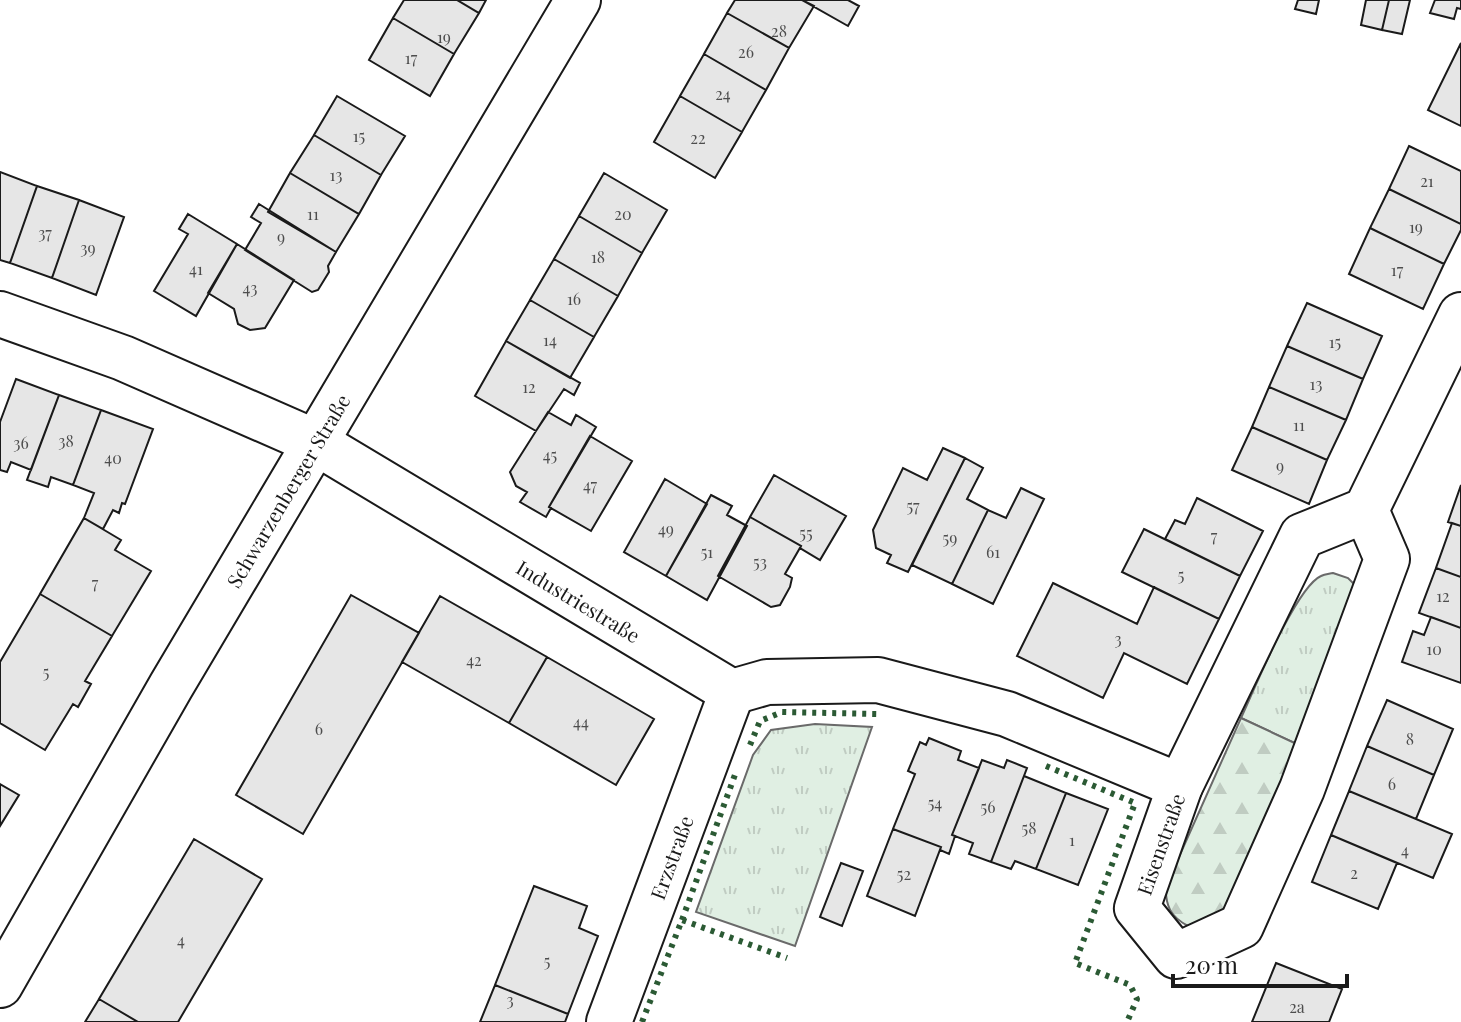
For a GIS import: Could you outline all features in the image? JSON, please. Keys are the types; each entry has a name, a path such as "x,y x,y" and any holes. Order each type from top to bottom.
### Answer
{"street":[{"name":"Schwarzenberger Straße","path":"0,985 171,686 578,0"},
{"name":"Industriestraße","path":"0,314 123,358 315,442 732,692"},
{"path":"1366,510 1461,315"},
{"name":"Eisenstraße","path":"1366,510 1387,559 1302,789 1241,926 1176,956 1137,908 1180,786 1302,536 1366,510"},
{"path":"732,692 767,682 878,680 1007,714 1180,786"},
{"name":"Erzstraße","path":"609,1022 732,692"}],"green space":[{"path":"1333,573 1348,578 1360,590 1301,746 1241,718 1276,641 1300,599 1321,576"},
{"path":"1241,718 1301,746 1231,901 1215,918 1188,926 1170,910 1166,886"},
{"path":"815,724 872,727 795,946 696,912 753,755 771,730"}],"building":[{"path":"404,0 457,0 479,13 454,54 393,18"},
{"path":"457,0 486,0 479,13"},
{"path":"735,0 802,0 814,6 789,48 727,13"},
{"path":"802,0 848,0 859,6 848,26"},
{"path":"1298,0 1319,0 1316,14 1295,9"},
{"path":"1366,0 1389,0 1382,30 1361,25"},
{"path":"1389,0 1410,0 1402,34 1382,30"},
{"path":"1435,0 1461,0 1461,9 1457,8 1454,19 1430,13"},
{"path":"727,13 789,48 766,90 704,54"},
{"path":"393,18 454,54 430,96 369,60"},
{"path":"1461,43 1461,126 1428,110"},
{"path":"704,54 766,90 742,132 680,96"},
{"path":"337,96 405,136 381,175 314,135"},
{"path":"680,96 742,132 715,178 654,142"},
{"path":"314,135 381,175 359,214 290,173"},
{"path":"1409,146 1461,171 1461,224 1389,189"},
{"path":"0,172 37,186 10,263 0,260"},
{"path":"290,173 359,214 336,252 268,212"},
{"path":"604,173 667,210 642,253 579,216"},
{"path":"37,186 79,200 52,278 10,263"},
{"path":"1389,189 1461,224 1444,264 1370,228"},
{"path":"79,200 124,217 96,295 52,278"},
{"path":"259,204 336,252 318,290 312,292 245,250 261,223 251,217"},
{"path":"188,214 237,244 196,316 154,291 188,234 179,229"},
{"path":"579,216 642,253 618,296 554,259"},
{"path":"1370,228 1444,264 1423,309 1349,274"},
{"path":"237,244 294,280 265,328 250,330 238,324 234,309 208,293"},
{"path":"554,259 618,296 594,337 530,300"},
{"path":"530,300 594,337 570,378 506,341"},
{"path":"1307,303 1382,336 1363,379 1287,346"},
{"path":"506,341 580,383 574,395 564,389 536,431 475,396"},
{"path":"1287,346 1363,379 1346,420 1269,387"},
{"path":"16,379 59,395 31,470 11,462 7,472 0,470 0,422"},
{"path":"1269,387 1346,420 1327,460 1252,427"},
{"path":"59,395 101,410 73,485 51,477 48,487 27,480"},
{"path":"101,410 153,429 125,504 122,503 119,513 113,510 103,529 84,518 94,493 73,485"},
{"path":"548,412 571,425 576,415 596,427 546,517 520,502 527,492 516,486 510,472"},
{"path":"1252,427 1327,460 1309,504 1232,470"},
{"path":"590,436 632,461 591,531 549,507"},
{"path":"943,448 965,458 908,572 887,563 891,555 876,548 873,530 903,468 927,480"},
{"path":"965,458 983,468 967,499 988,510 952,584 912,565"},
{"path":"774,475 846,516 820,560 750,517"},
{"path":"665,479 707,504 666,576 624,552"},
{"path":"1461,485 1461,526 1448,522"},
{"path":"1021,488 1044,499 993,604 952,584 988,510 1006,518"},
{"path":"711,495 732,506 727,515 747,526 707,600 666,576"},
{"path":"1197,498 1263,531 1240,576 1165,539 1175,520 1185,524"},
{"path":"750,517 801,546 785,574 792,578 780,605 771,607 718,576"},
{"path":"84,518 121,540 115,550 151,571 112,636 40,594"},
{"path":"1452,523 1461,526 1461,577 1436,568"},
{"path":"1144,529 1240,576 1219,619 1122,572"},
{"path":"1436,568 1461,577 1461,628 1419,613"},
{"path":"1053,583 1137,624 1154,587 1219,619 1187,684 1124,653 1103,698 1017,656"},
{"path":"40,594 112,636 85,681 91,684 78,707 73,704 45,750 0,723 0,662"},
{"path":"351,595 419,633 303,834 236,795"},
{"path":"440,596 547,657 509,723 402,662"},
{"path":"1431,617 1461,628 1461,683 1402,662 1413,631 1424,635"},
{"path":"547,657 654,719 616,785 509,723"},
{"path":"1387,700 1453,729 1434,775 1367,746"},
{"path":"929,738 961,751 958,760 979,768 952,835 955,836 949,854 940,850 941,847 893,829 915,774 908,771 920,742 926,745"},
{"path":"1367,746 1434,775 1416,819 1349,791"},
{"path":"982,760 1004,768 1007,760 1027,768 991,862 969,854 973,843 952,835"},
{"path":"1024,776 1066,793 1036,869 1015,861 1011,869 991,862"},
{"path":"0,784 19,795 0,826"},
{"path":"1349,791 1452,834 1433,878 1331,835"},
{"path":"1066,793 1108,809 1078,885 1036,869"},
{"path":"893,829 941,847 915,916 867,896"},
{"path":"1331,835 1397,863 1378,909 1312,882"},
{"path":"194,839 262,879 178,1022 138,1022 99,999"},
{"path":"841,863 863,871 842,926 820,917"},
{"path":"534,886 587,906 579,928 598,936 568,1014 495,985"},
{"path":"1276,963 1342,989 1329,1022 1252,1022"},
{"path":"495,985 568,1014 565,1022 480,1022"},
{"path":"99,999 138,1022 85,1022"}],"hedge":[{"path":"750,745 760,721 782,712 877,714"},
{"path":"1046,766 1135,803 1075,963 1130,985 1137,999 1127,1022"},
{"path":"682,920 736,772"},
{"path":"642,1022 682,920 787,958"}]}
